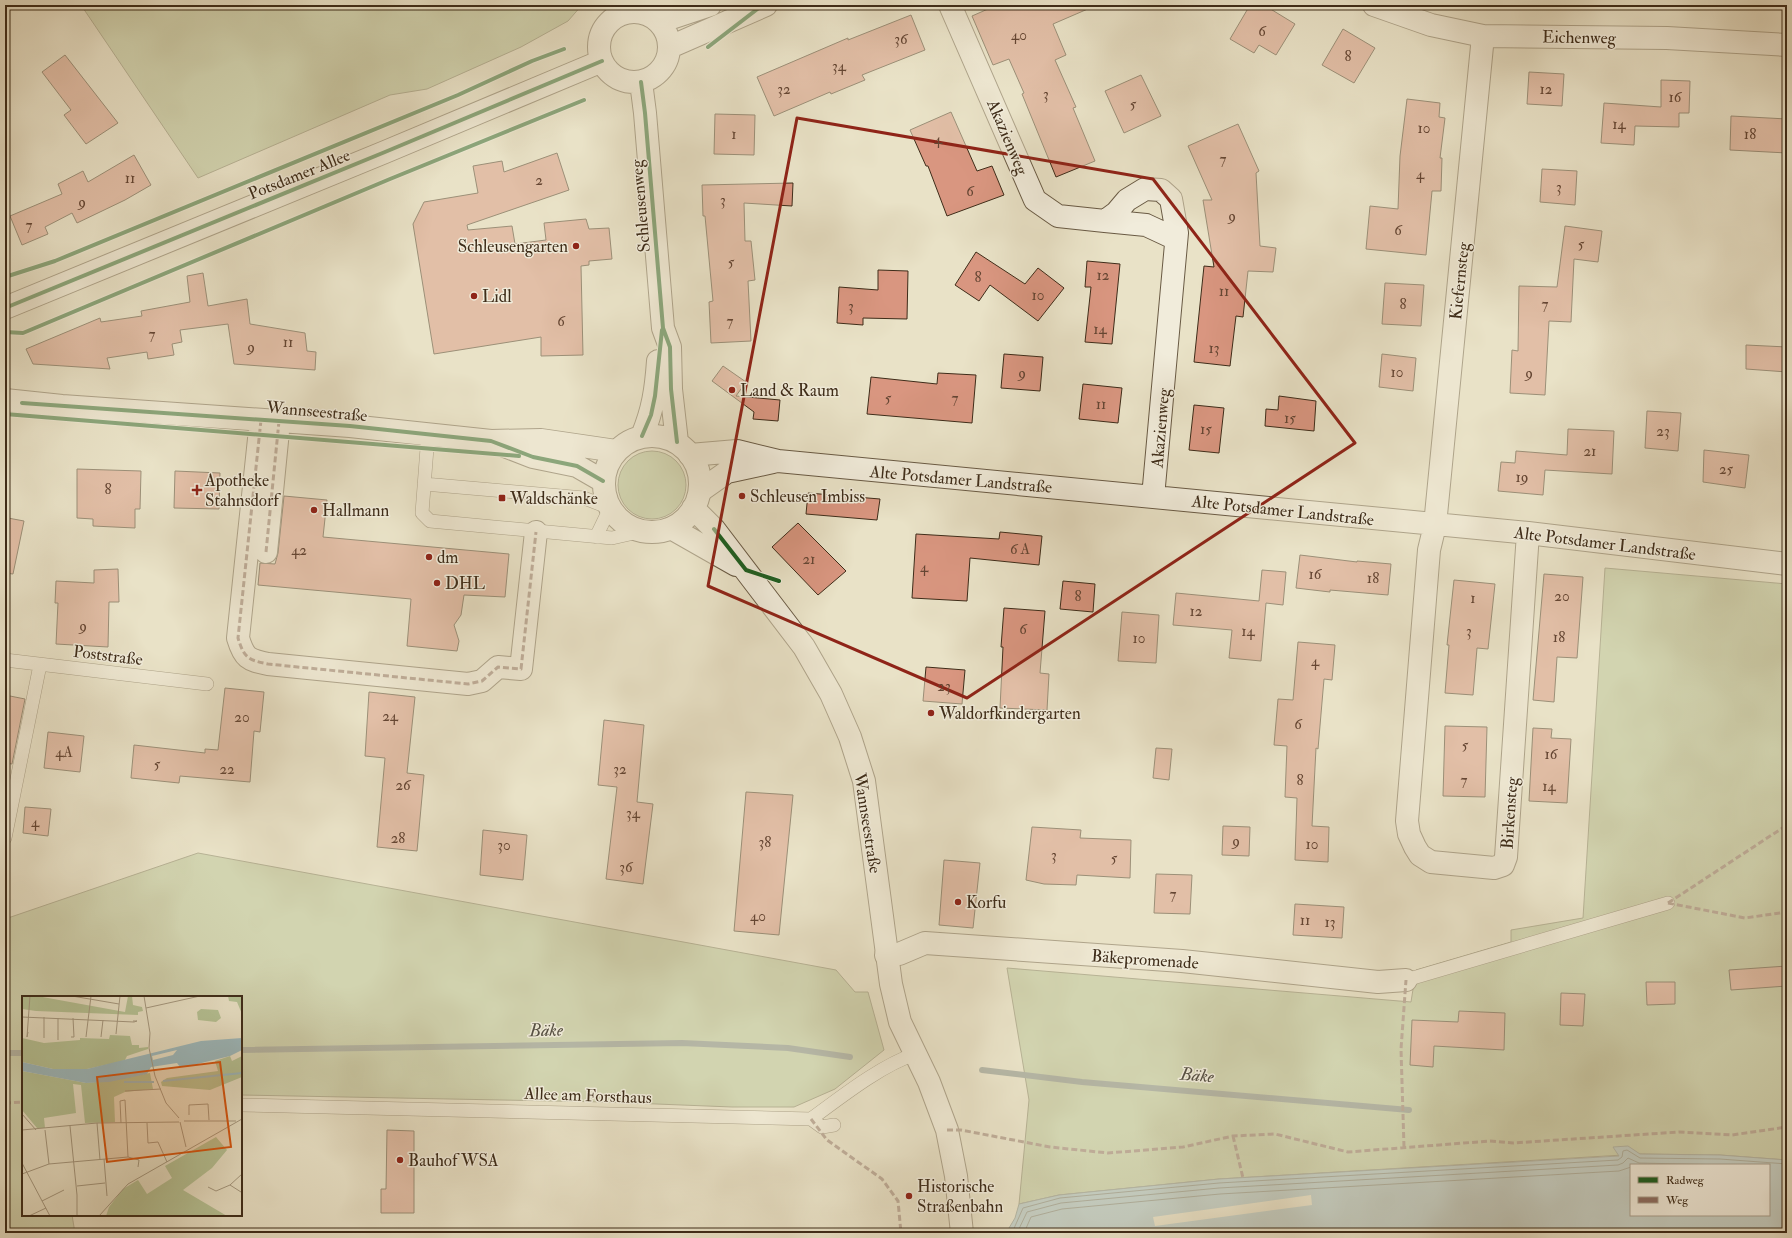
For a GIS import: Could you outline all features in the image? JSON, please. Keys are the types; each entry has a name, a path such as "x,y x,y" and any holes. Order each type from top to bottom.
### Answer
{"street":[{"path":"659,22 710,5"},
{"path":"670,47 766,5"},
{"name":"Akazienweg","path":"950,5 1035,200 1058,216 1146,225 1176,239"},
{"name":"Eichenweg","path":"1374,5 1431,25 1483,36 1667,38 1787,45"},
{"path":"638,12 649,15 659,22 668,38 670,47 669,57 658,74 641,82 629,83 617,79 608,71 602,61 599,50 600,37 606,26 614,18 626,13 638,12"},
{"name":"Kiefernsteg","path":"1435,525 1483,36"},
{"name":"Potsdamer Allee","path":"5,308 602,61"},
{"name":"Schleusenweg","path":"641,82 645,113 663,328 655,396 642,436"},
{"name":"Akazienweg","path":"1105,221 1116,213 1127,200 1145,188 1161,190 1171,199 1175,216 1176,239 1153,497"},
{"name":"Schleusenweg","path":"663,328 670,347 671,389 684,449"},
{"name":"Wannseestraße","path":"13,401 270,420 491,441 541,440 616,451"},
{"path":"266,552 270,420"},
{"name":"Wannseestraße","path":"270,420 238,633 242,652 251,660 268,664 468,684 482,682 498,667 521,669 536,532"},
{"path":"654,435 666,438 684,449 697,466 700,478 696,499 684,520 671,528 657,532 643,531 630,527 618,519 610,508 604,495 603,481 607,465 616,451 628,441 642,436 654,435"},
{"name":"Wannseestraße","path":"491,441 533,457 577,466 603,481"},
{"name":"Alte Potsdamer Landstraße","path":"684,449 737,450 778,461 1528,533 1787,564"},
{"name":"Alte Potsdamer Landstraße","path":"696,499 727,472 778,461"},
{"name":"Wannseestraße","path":"696,499 714,529 804,647 831,694 850,737 864,781 890,984 900,1022 929,1082 947,1130 956,1176 962,1232"},
{"name":"Birkensteg","path":"1435,525 1429,550 1407,821 1408,828 1415,847 1420,855 1431,862 1494,868 1503,865 1506,857 1528,533"},
{"name":"Wannseestraße","path":"671,528 746,570"},
{"name":"Bäkepromenade","path":"886,955 899,954 925,943 1182,961 1378,982 1406,980"}],"lane":[{"path":"428,435 422,512 430,521 612,538 643,531"},
{"path":"584,498 603,481"},
{"path":"424,484 584,498 610,508 596,537"},
{"name":"Poststraße","path":"5,660 207,684"},
{"path":"5,838 40,665"},
{"path":"1406,980 1668,903"},
{"path":"834,1125 822,1127 811,1119 840,1097 901,1059 915,1054"},
{"name":"Allee am Forsthaus","path":"242,1105 811,1119"}],"highlighted area":[{"path":"797,118 1153,179 1355,443 967,698 708,586"}],"green space":[{"path":"81,5 582,5 568,21 521,47 427,89 390,95 198,178"},
{"path":"645,451 659,451 671,457 680,466 686,478 684,498 676,509 665,517 659,519 645,519 639,517 628,509 620,498 618,492 618,478 620,472 628,461 639,453"},
{"path":"1605,568 1787,584 1787,1160 1720,1155 1640,1154 1219,1179 1059,1195 1019,1204 1029,1100 1007,968 1411,1002 1416,970 1511,942 1511,930 1583,918"},
{"path":"198,853 836,970 855,992 868,992 884,1050 835,1089 794,1107 732,1107 606,1102 242,1095 242,996 22,996 22,1216 72,1216 75,1233 5,1233 5,919"}],"water":[{"path":"1628,1146 1640,1154 1720,1155 1787,1160 1787,1233 1006,1233 1015,1218 1019,1204 1059,1195 1219,1179 1619,1156 1613,1147"},
{"path":"514,1228 518,1232 539,1229 561,1233 453,1233"}],"pier":[{"path":"1311,1195 1312,1205 1155,1226 1153,1217"},
{"path":"514,1226 517,1228 517,1233 493,1233 492,1227"}],"building":[{"path":"986,5 1097,5 1053,24 1066,55 1055,60 1076,107 1073,108 1095,161 1056,177 1022,94 1024,93 1009,59 993,65 972,16 988,9"},
{"path":"1250,5 1264,5 1295,24 1276,55 1259,45 1254,53 1230,39"},
{"path":"911,15 925,50 862,75 865,80 831,94 830,92 774,116 757,77 848,38 848,40"},
{"path":"1343,29 1375,48 1354,83 1322,65"},
{"path":"65,55 118,123 86,144 64,115 71,110 42,72"},
{"path":"1529,72 1564,74 1562,106 1527,104"},
{"path":"1141,75 1161,116 1124,133 1105,91"},
{"path":"1661,80 1690,81 1689,113 1679,113 1679,127 1635,126 1634,145 1601,143 1604,103 1661,107"},
{"path":"1407,99 1440,103 1439,117 1445,118 1440,158 1442,158 1441,191 1432,191 1426,255 1366,249 1370,206 1398,209 1400,156"},
{"path":"951,112 977,171 992,166 1004,195 947,216 928,166 926,166 910,130"},
{"path":"715,114 755,115 754,155 714,154"},
{"path":"1731,116 1787,119 1787,153 1730,150"},
{"path":"1238,124 1259,171 1256,173 1260,246 1276,248 1273,272 1248,271 1243,317 1236,316 1230,366 1194,362 1204,266 1214,267 1203,200 1212,200 1188,146"},
{"path":"557,153 569,190 467,225 468,230 512,226 515,244 546,240 544,223 586,219 589,229 609,228 612,259 589,261 589,265 581,266 583,355 541,356 541,337 434,354 413,224 424,202 478,193 473,166 502,161 504,172"},
{"path":"134,155 151,185 125,200 77,223 72,213 45,227 48,234 22,245 10,216 62,194 58,184 83,171 88,182"},
{"path":"1542,169 1577,171 1575,205 1540,202"},
{"path":"793,183 792,206 744,203 745,241 751,241 755,280 748,281 751,341 711,343 709,302 713,301 705,216 703,216 702,185"},
{"path":"1565,226 1602,231 1598,262 1574,259 1571,322 1549,321 1545,395 1510,393 1512,350 1518,351 1519,286 1557,287"},
{"path":"976,252 1025,284 1038,268 1064,288 1038,321 990,285 979,301 955,285"},
{"path":"1087,261 1120,264 1112,344 1085,342 1091,287 1085,287"},
{"path":"878,270 908,271 907,319 863,318 863,325 837,323 839,287 878,290"},
{"path":"203,273 208,306 247,299 250,324 305,333 307,351 316,352 315,370 234,364 228,324 180,330 182,342 172,344 174,355 148,359 147,352 107,358 110,369 33,364 26,349 100,318 101,322 142,316 141,311 190,302 187,276"},
{"path":"1385,283 1424,285 1421,326 1382,324"},
{"path":"1746,345 1787,347 1787,372 1746,369"},
{"path":"1004,354 1043,357 1040,391 1001,388"},
{"path":"1382,354 1416,358 1413,391 1379,387"},
{"path":"723,366 746,382 736,396 780,400 778,421 753,419 754,412 712,381"},
{"path":"938,373 976,375 972,423 867,414 871,377 937,384"},
{"path":"1083,384 1122,388 1118,423 1079,419"},
{"path":"1279,396 1316,401 1314,431 1265,426 1266,409 1278,410"},
{"path":"1194,405 1224,408 1219,453 1189,450"},
{"path":"1647,411 1681,413 1678,451 1645,448"},
{"path":"1568,429 1614,431 1612,474 1545,470 1543,495 1498,491 1501,462 1515,463 1516,451 1567,455"},
{"path":"1704,450 1749,455 1745,488 1703,482"},
{"path":"77,469 141,471 140,509 135,509 135,528 93,526 93,519 77,518"},
{"name":"Apotheke Stahnsdorf","path":"175,471 220,473 219,509 174,508"},
{"path":"808,493 880,499 877,520 806,514"},
{"path":"284,496 327,500 323,537 509,554 505,597 464,595 461,615 454,625 459,641 457,651 407,646 411,599 258,585 260,563 275,564 278,553"},
{"path":"8,518 24,521 13,574 5,573 5,533"},
{"path":"798,523 846,571 818,595 772,547"},
{"path":"1000,532 1042,536 1039,565 970,558 967,601 912,598 916,534 999,539"},
{"path":"1300,555 1357,562 1391,564 1388,595 1330,590 1330,592 1296,588"},
{"path":"118,569 119,602 109,602 108,647 56,644 58,603 55,603 56,581 94,583 94,570"},
{"path":"1262,570 1286,572 1283,605 1266,603 1261,661 1229,658 1232,630 1173,625 1176,593 1259,601"},
{"path":"1544,574 1583,577 1577,658 1557,657 1554,702 1533,700"},
{"path":"1454,580 1495,584 1488,649 1477,648 1473,695 1445,693 1449,645 1447,645"},
{"path":"1063,581 1095,584 1093,612 1060,609"},
{"path":"1004,608 1045,611 1040,673 1049,674 1047,710 1000,708 1003,647 1001,647"},
{"path":"1122,612 1159,615 1156,663 1118,661"},
{"path":"1298,642 1335,645 1332,680 1324,679 1318,749 1316,748 1312,826 1329,827 1328,862 1295,860 1297,798 1285,797 1287,746 1274,745 1278,699 1293,700"},
{"path":"926,667 965,670 962,704 923,701"},
{"path":"225,688 264,692 260,732 254,731 250,782 180,776 179,783 131,778 134,745 205,753 205,749 218,750"},
{"path":"369,692 415,697 407,773 424,775 417,851 377,847 385,758 365,756"},
{"path":"5,695 25,699 12,764 5,763"},
{"path":"604,720 644,725 637,802 653,804 643,884 606,879 617,787 598,785"},
{"path":"1445,726 1487,727 1485,797 1443,796"},
{"path":"1533,728 1552,729 1551,738 1571,739 1567,803 1529,801"},
{"path":"48,732 84,736 80,772 44,768"},
{"path":"1156,748 1172,749 1169,780 1153,778"},
{"path":"746,792 793,795 779,935 734,931"},
{"path":"25,807 51,809 48,836 23,833"},
{"path":"1223,826 1250,827 1249,856 1222,855"},
{"path":"1032,827 1081,830 1080,838 1131,840 1130,878 1077,875 1076,885 1044,884 1026,880"},
{"path":"483,830 527,835 523,880 480,875"},
{"name":"Korfu","path":"944,860 980,863 973,928 939,925"},
{"path":"1156,874 1192,875 1190,914 1154,913"},
{"path":"1295,904 1344,907 1342,938 1293,935"},
{"path":"1787,966 1787,986 1731,990 1729,970"},
{"path":"1646,982 1675,982 1675,1004 1647,1005"},
{"path":"1561,993 1585,994 1583,1026 1560,1025"},
{"path":"1459,1011 1505,1013 1504,1050 1434,1046 1433,1067 1410,1065 1412,1020 1458,1022"},
{"name":"Bauhof WSA","path":"387,1130 414,1131 414,1213 381,1213 381,1189 386,1189"}],"waterway":[{"name":"Bäke","path":"242,1050 682,1043 788,1048 850,1057"},
{"name":"Bäke","path":"5,1053 22,1053"},
{"name":"Bäke","path":"982,1070 1082,1082 1409,1110"}],"marked path":[{"path":"261,420 238,638 242,650 251,659 268,664 468,684 482,681 498,667 521,669 536,532"},
{"path":"266,552 279,421"},
{"path":"1668,903 1787,825"},
{"path":"1668,903 1745,918 1787,912"},
{"path":"1404,1147 1401,1049 1406,980"},
{"path":"5,1103 22,1102"},
{"path":"811,1119 827,1140 882,1179 898,1201 901,1233"},
{"path":"947,1130 961,1130 1050,1147 1108,1153 1183,1147 1233,1136 1275,1134 1348,1152 1490,1141 1513,1143 1679,1132 1732,1135 1787,1127"},
{"path":"1233,1136 1243,1178"}],"cycle path":[{"path":"708,47 760,7 766,5"},
{"path":"5,277 55,261 458,95 532,61 564,49"},
{"path":"5,308 602,61"},
{"path":"641,82 645,113 663,328 670,347 671,389 677,442"},
{"path":"5,332 23,333 390,179 584,100"},
{"path":"642,436 651,415 655,396 662,330"},
{"path":"22,403 350,426 491,441 533,457 577,466 603,481"},
{"path":"5,414 519,456"},
{"path":"714,529 746,570 779,581"}],"place":[{"name":"Schleusengarten","path":"576,246"},
{"name":"Lidl","path":"474,296"},
{"name":"Land & Raum","path":"732,390"},
{"name":"Apotheke Stahnsdorf","path":"197,490"},
{"name":"Schleusen Imbiss","path":"742,496"},
{"name":"Waldschänke","path":"502,498"},
{"name":"Hallmann","path":"314,510"},
{"name":"dm","path":"429,557"},
{"name":"DHL","path":"437,583"},
{"name":"Waldorfkindergarten","path":"931,713"},
{"name":"Korfu","path":"958,902"},
{"name":"Bauhof WSA","path":"400,1160"},
{"name":"Historische Straßenbahn","path":"909,1196"}]}
